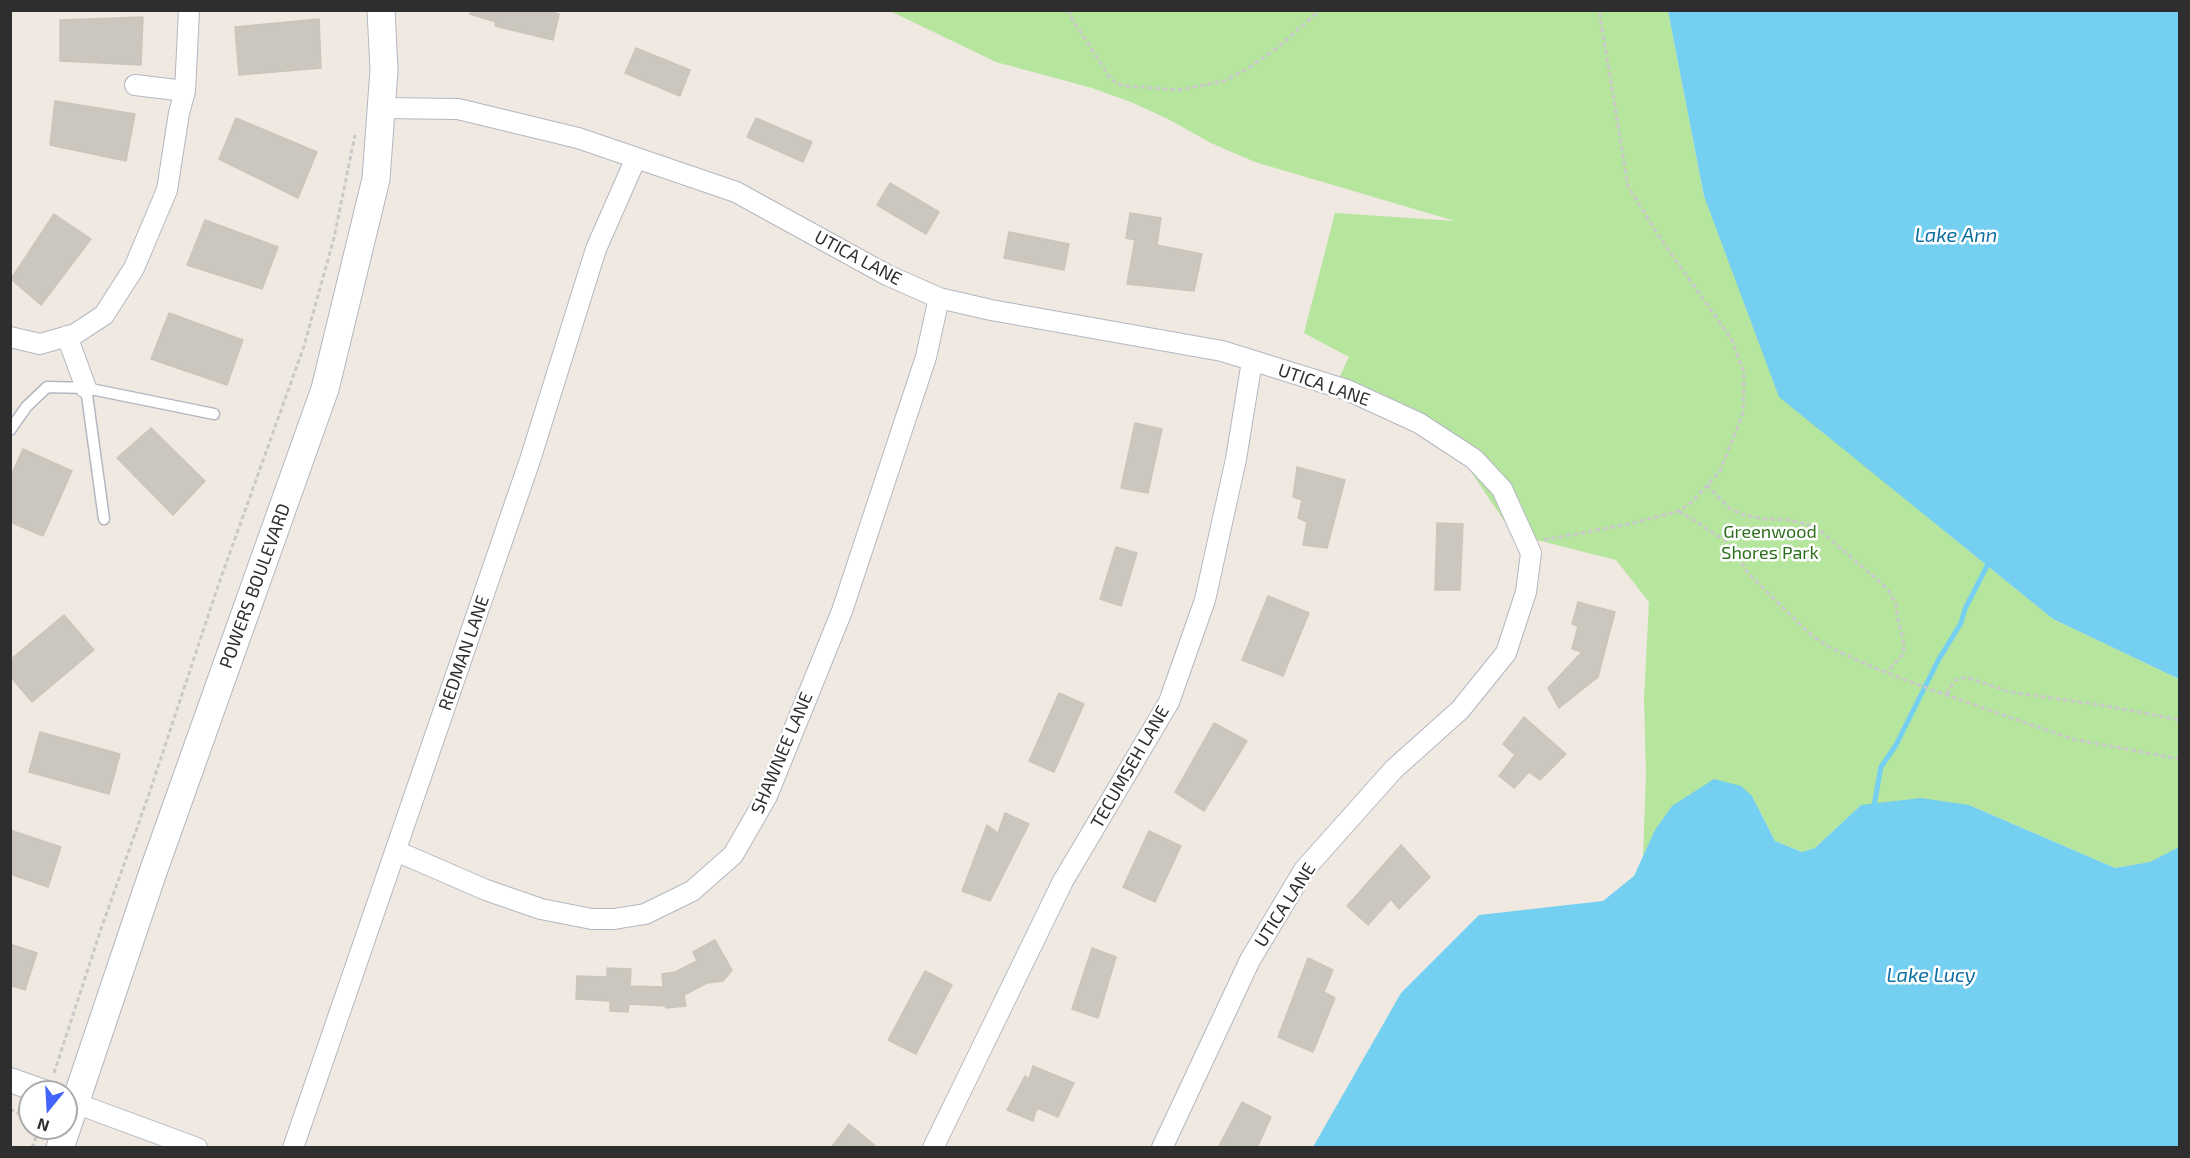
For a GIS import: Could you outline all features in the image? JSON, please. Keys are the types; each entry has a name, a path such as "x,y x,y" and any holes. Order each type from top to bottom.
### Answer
{"main road":[{"name":"POWERS BOULEVARD","path":"65,1080 153,872 325,389 376,179 384,70 381,10"}],"street":[{"path":"10,337 40,344 75,334 104,315 134,268 167,190 179,113 185,91 189,10"},
{"path":"135,85 185,91"},
{"name":"UTICA LANE","path":"381,108 458,109 578,138 736,192 887,275 939,298 991,310 1222,351 1347,390 1419,423 1474,459 1502,489 1531,553 1526,592 1506,653 1460,710 1394,769 1304,870 1250,960 1162,1148"},
{"name":"REDMAN LANE","path":"292,1148 530,460 596,249 636,158"},
{"name":"SHAWNEE LANE","path":"396,851 486,890 541,909 592,919 645,914 692,891 733,855 767,796 842,611 926,357 939,298"},
{"path":"67,336 86,387"},
{"name":"TECUMSEH LANE","path":"933,1148 1063,881 1169,702 1205,600 1236,459 1252,361"},
{"path":"78,1101 197,1148"}],"lane":[{"path":"10,430 27,405 47,387 86,387 214,414"},
{"path":"86,387 104,519"}],"path":[{"path":"1069,10 1070,16 1111,79 1118,84 1128,86 1178,90 1224,81 1247,69 1276,49 1320,10"},
{"path":"1526,543 1629,524 1679,511 1692,502 1720,471 1743,413 1744,374 1732,340 1658,235 1628,186 1599,10"},
{"path":"63,1080 101,929 149,794 218,586 304,346 334,238 356,130"},
{"path":"1707,485 1729,508 1741,514 1764,519 1804,522 1816,527 1889,591 1896,604 1904,644 1903,654 1887,672"},
{"path":"1679,511 1694,518 1726,541 1748,573 1812,636 1831,648 1932,690 2072,739 2180,759"},
{"path":"1947,694 1954,681 1966,677 2010,692 2107,706 2180,720"}],"green space":[{"name":"Greenwood Shores Park","path":"890,11 1668,11 1704,196 1936,524 2053,619 2179,679 2179,847 2151,862 2115,868 1969,805 1861,805 1815,848 1802,852 1775,841 1752,796 1655,830 1643,857 1646,774 1644,699 1649,602 1616,560 1513,534 1451,442 1402,403 1340,376 1349,357 1304,333 1335,213 1455,221 1255,162 1211,143 1131,102 1092,88 996,62"}],"water":[{"name":"Lake Ann","path":"1668,11 2179,11 2179,679 2053,619 1779,397 1704,196"},
{"name":"Lake Lucy","path":"1714,779 1741,786 1752,796 1775,841 1802,852 1815,848 1861,805 1921,798 1969,805 2115,868 2150,862 2179,847 2179,1147 1313,1147 1401,993 1479,915 1603,901 1634,876 1655,830 1672,806"}],"building":[{"path":"470,10 543,10 559,14 553,40 495,26 496,22 470,14"},
{"path":"143,17 141,65 60,61 60,20"},
{"path":"319,19 321,68 239,75 235,27"},
{"path":"636,48 690,70 680,96 625,73"},
{"path":"55,101 135,114 126,161 50,145"},
{"path":"236,118 317,152 298,198 219,159"},
{"path":"756,118 812,142 803,162 747,137"},
{"path":"890,183 939,212 926,234 877,205"},
{"path":"1130,213 1161,218 1157,245 1202,254 1194,291 1127,284 1135,240 1126,238"},
{"path":"54,214 91,239 41,305 11,279"},
{"path":"205,220 278,247 262,289 187,265"},
{"path":"1009,232 1069,244 1064,270 1004,258"},
{"path":"169,313 243,340 227,385 151,359"},
{"path":"1135,423 1162,429 1148,493 1121,488"},
{"path":"151,428 205,481 173,515 117,458"},
{"path":"23,449 72,471 43,536 10,522 10,478"},
{"path":"1297,467 1345,480 1327,548 1303,545 1307,522 1298,518 1302,500 1293,497"},
{"path":"1437,523 1463,524 1460,590 1435,590"},
{"path":"1116,547 1137,553 1121,606 1100,599"},
{"path":"1268,596 1309,613 1283,676 1242,660"},
{"path":"1578,602 1615,612 1598,677 1559,708 1548,688 1582,652 1572,649 1578,626 1572,624"},
{"path":"64,615 94,650 32,702 10,676 10,660"},
{"path":"1059,693 1084,704 1054,772 1029,761"},
{"path":"1524,717 1566,754 1540,780 1529,772 1514,788 1499,776 1515,755 1503,744"},
{"path":"1214,723 1247,741 1204,811 1175,792"},
{"path":"40,732 120,754 109,794 29,772"},
{"path":"1005,813 1029,824 990,901 962,891 987,825 998,833"},
{"path":"10,830 61,847 48,887 10,874"},
{"path":"1149,831 1181,846 1155,902 1123,887"},
{"path":"1401,845 1430,877 1399,909 1391,899 1368,925 1347,906"},
{"path":"715,940 732,970 723,981 707,983 684,995 686,1006 666,1008 665,1006 629,1004 628,1012 610,1011 610,1001 576,999 577,976 607,977 607,968 631,969 630,986 663,987 662,974 675,972 697,961 693,952"},
{"path":"10,944 37,953 25,990 10,985"},
{"path":"1092,948 1116,957 1098,1018 1072,1009"},
{"path":"1308,958 1333,970 1324,992 1335,998 1313,1052 1278,1037"},
{"path":"925,971 952,985 916,1054 888,1040"},
{"path":"1033,1066 1074,1083 1058,1117 1037,1108 1033,1121 1007,1110 1025,1076 1029,1079"},
{"path":"1242,1102 1271,1117 1257,1148 1218,1148"},
{"path":"849,1124 878,1148 831,1148"}],"waterway":[{"path":"1873,811 1881,767 1896,745 1939,659 1961,623 1965,609 1990,560"}]}
